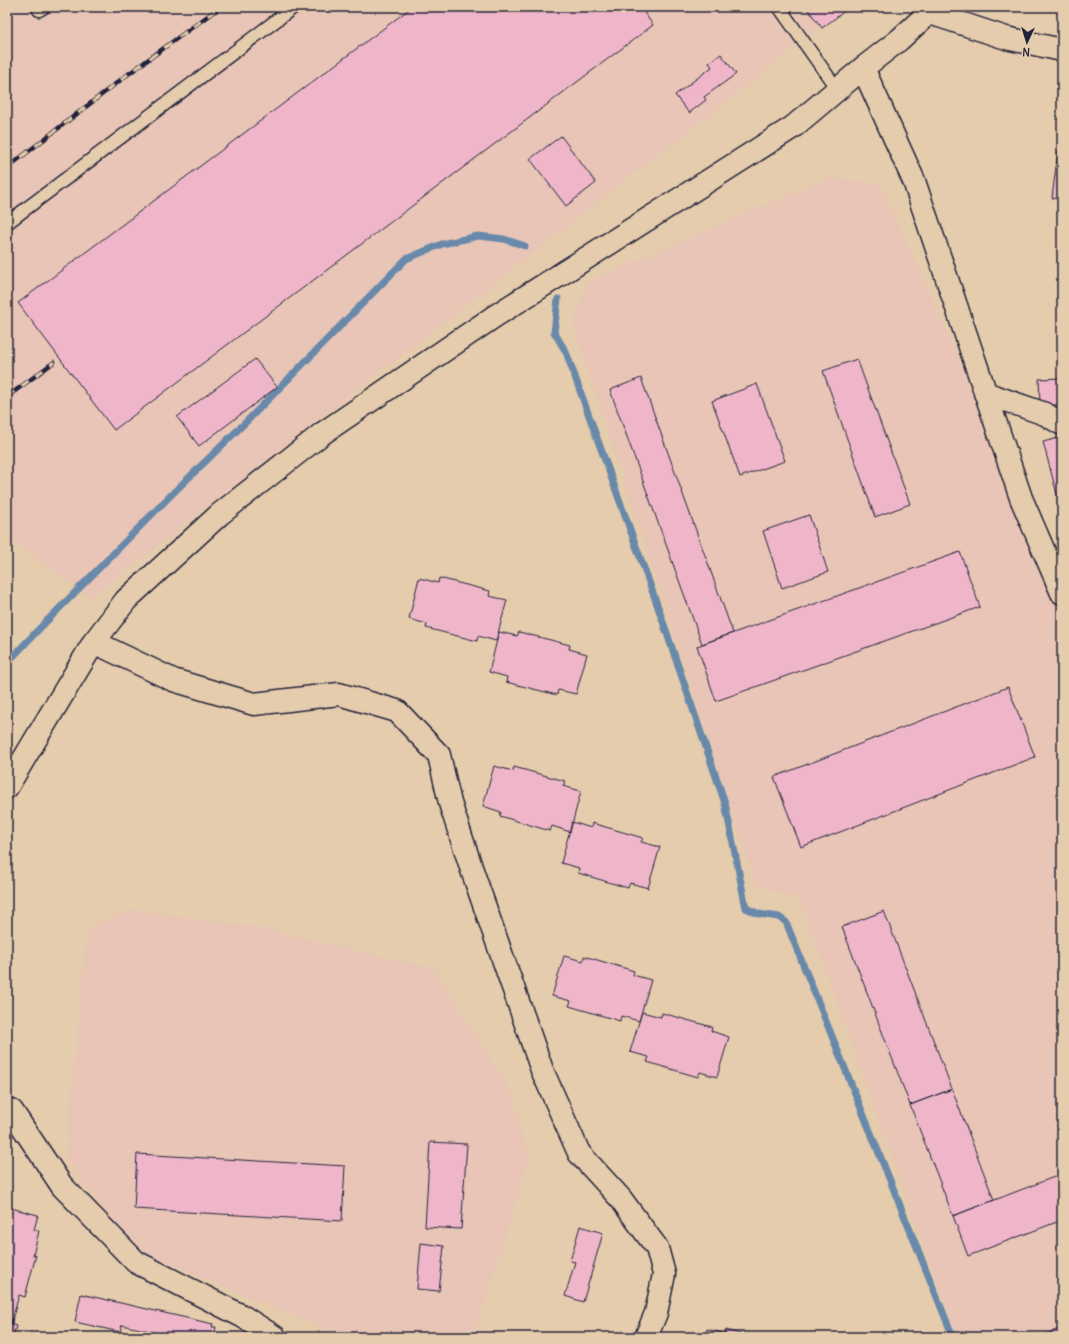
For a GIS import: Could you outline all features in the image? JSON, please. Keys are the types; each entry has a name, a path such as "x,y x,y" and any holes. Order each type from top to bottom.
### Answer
{"street":[{"path":"7,787 94,642 126,600 220,514 323,433 495,316 793,127 837,89 899,40 932,10 1006,38 1062,50"},
{"path":"863,68 914,181 1021,498 1062,593"},
{"path":"985,393 1045,414 1062,424"},
{"path":"94,642 173,680 254,704 339,694 397,711 439,756 450,803 468,859 542,1070 579,1153 621,1199 657,1248 664,1274 656,1313 646,1337"},
{"path":"7,1109 12,1112 62,1186 136,1262 242,1316 275,1337"}],"lane":[{"path":"7,223 294,7"},
{"path":"779,7 837,89"}],"shaded area":[{"path":"7,7 847,7 91,598 7,537"},
{"path":"828,178 879,183 1062,582 1062,1337 956,1337 800,899 756,885 573,325 587,282"},
{"path":"132,909 264,929 435,969 511,1092 529,1159 474,1337 350,1337 296,1317 145,1254 120,1230 65,1160 87,928"}],"building":[{"path":"412,7 640,7 653,25 114,430 18,303"},
{"path":"806,7 850,7 822,28"},
{"path":"721,54 736,74 704,97 706,100 689,113 675,95 712,67 709,63"},
{"path":"561,136 596,183 566,206 530,159"},
{"path":"1058,151 1062,152 1062,199 1052,198"},
{"path":"255,359 277,387 199,446 177,417"},
{"path":"857,359 910,504 875,517 823,371"},
{"path":"641,378 733,633 702,644 610,390"},
{"path":"1062,378 1062,405 1040,405 1039,379"},
{"path":"757,384 785,461 740,477 712,401"},
{"path":"1062,437 1062,513 1043,442"},
{"path":"809,515 828,572 782,588 763,531"},
{"path":"960,552 980,607 716,701 697,646"},
{"path":"419,578 438,583 439,578 490,591 489,596 507,600 496,641 478,636 477,641 426,628 427,624 409,619"},
{"path":"499,632 517,636 519,632 570,645 569,649 587,654 576,694 558,690 557,695 506,682 507,677 489,672"},
{"path":"1008,687 1035,757 801,847 774,777"},
{"path":"494,766 513,771 514,767 565,781 563,786 581,791 570,832 552,826 550,831 500,816 501,812 483,806"},
{"path":"572,822 591,828 592,823 643,838 641,842 660,847 648,888 630,883 628,888 578,873 579,868 561,863"},
{"path":"884,911 952,1089 910,1105 842,927"},
{"path":"564,956 583,961 584,956 634,971 633,975 651,980 639,1021 621,1016 620,1021 569,1006 571,1001 552,996"},
{"path":"642,1012 661,1017 662,1013 712,1027 711,1031 729,1037 717,1077 700,1072 698,1077 647,1062 649,1057 630,1052"},
{"path":"952,1089 994,1200 953,1216 910,1105"},
{"path":"430,1142 467,1144 461,1229 425,1227"},
{"path":"137,1154 345,1166 342,1221 134,1209"},
{"path":"1062,1174 1062,1220 968,1256 953,1216"},
{"path":"7,1207 38,1215 34,1230 39,1231 33,1255 36,1255 25,1297 19,1295 11,1324 16,1326 13,1337 7,1337"},
{"path":"580,1226 603,1233 583,1302 565,1296 575,1262 570,1261"},
{"path":"421,1243 444,1246 439,1291 417,1289"},
{"path":"81,1294 213,1324 212,1327 216,1327 214,1337 176,1337 122,1325 120,1332 75,1322"},
{"path":"1062,1328 1062,1337 1038,1337"},
{"path":"707,1329 725,1334 726,1330 751,1337 705,1337"}],"waterway":[{"path":"7,663 172,494 248,420 406,259 442,244 478,236 504,239 525,246"},
{"path":"558,299 554,332 566,352 658,607 725,803 746,908 759,914 779,917 786,922 953,1337"}],"railway":[{"path":"7,168 127,75 220,7"},
{"path":"7,397 54,362"}]}
